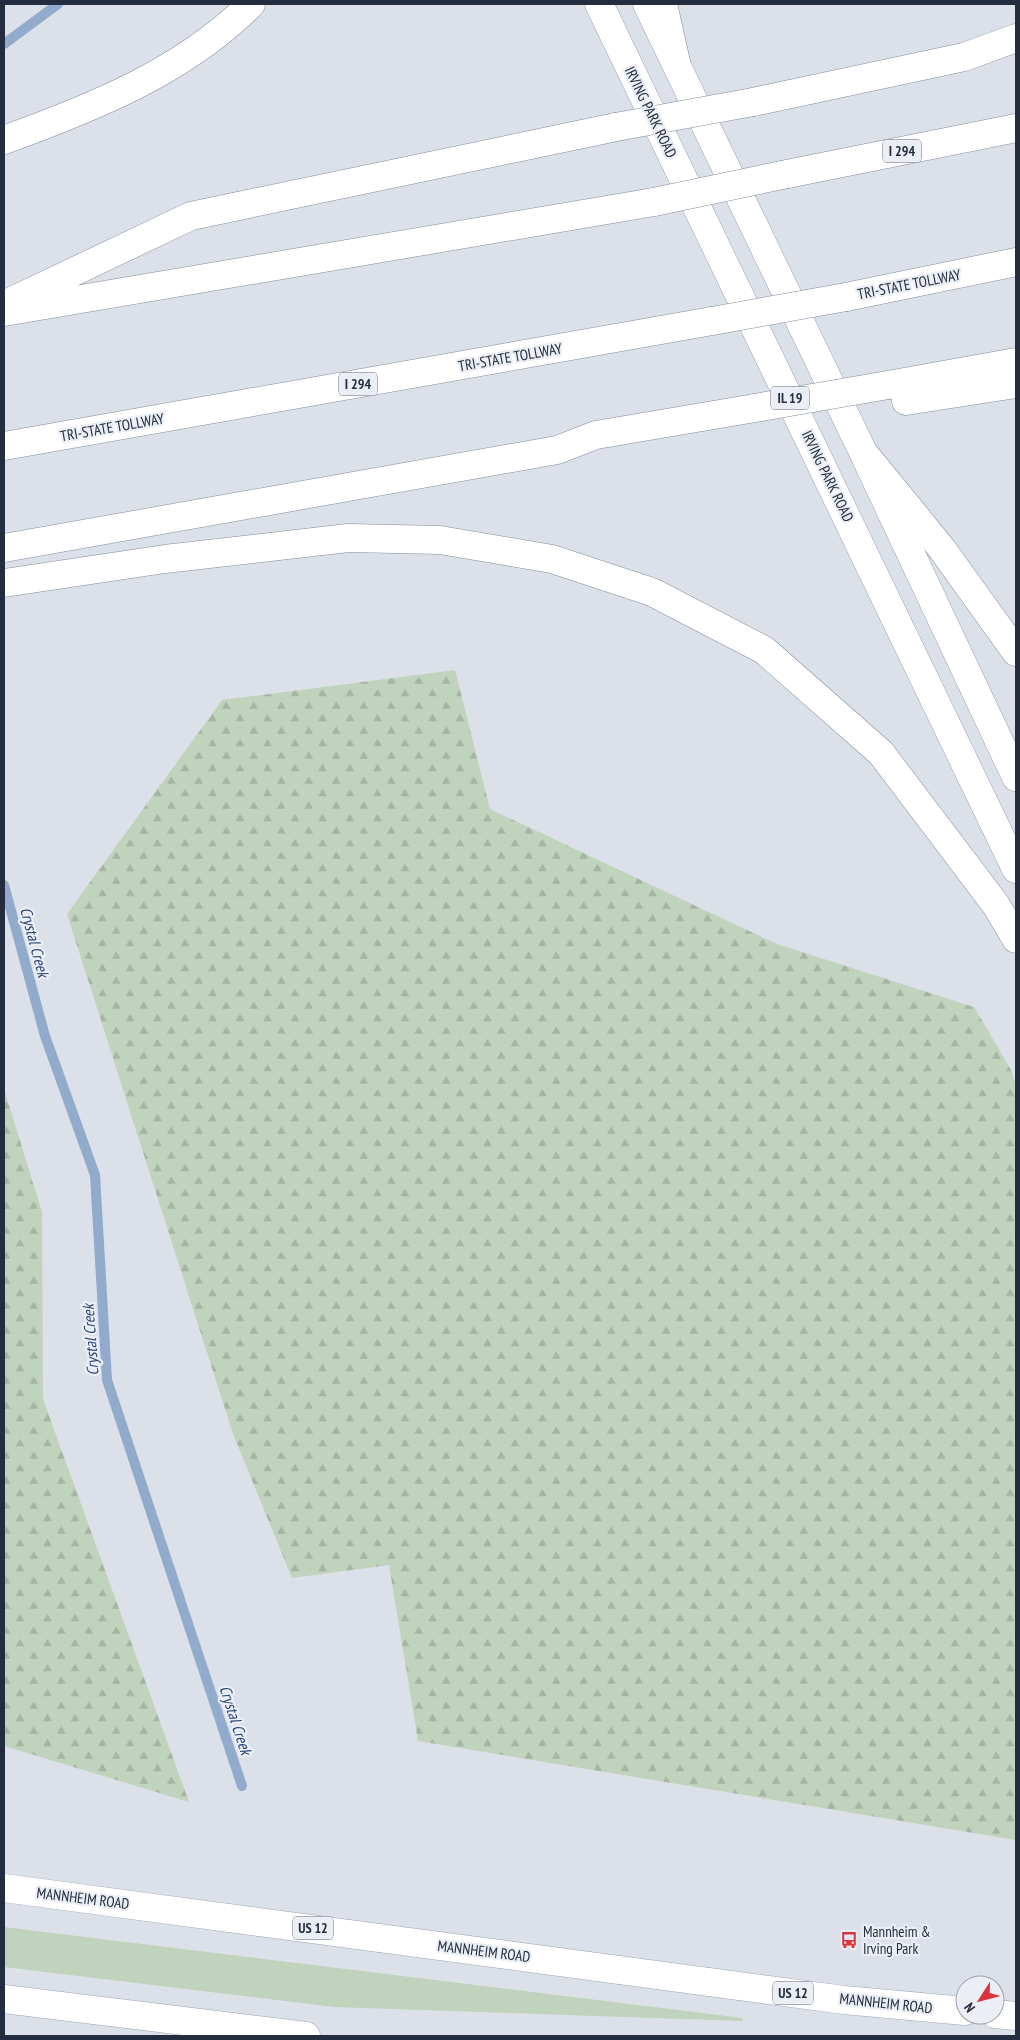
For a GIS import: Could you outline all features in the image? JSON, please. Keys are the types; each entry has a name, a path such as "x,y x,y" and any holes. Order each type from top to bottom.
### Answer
{"main road":[{"path":"4,140 105,102 180,61 232,23 251,4"},
{"name":"IRVING PARK ROAD","path":"599,4 1016,868"},
{"name":"IL 19","path":"647,4 863,452 1016,777"},
{"path":"663,4 676,62"},
{"path":"4,305 190,216 616,127 753,102 964,57 1016,38"},
{"name":"I 294","path":"4,312 654,202 1016,128"},
{"name":"TRI-STATE TOLLWAY","path":"4,446 846,297 1016,262"},
{"path":"4,548 557,450 596,435 759,416 892,393 1016,362"},
{"path":"892,393 1016,384"},
{"path":"863,452 942,549 1016,652"},
{"path":"4,583 164,559 348,538 440,540 552,559 652,592 764,650 881,753 996,905 1016,940"},
{"name":"MANNHEIM ROAD","path":"4,1888 835,1998 955,2010"},
{"path":"4,1999 306,2036"}],"green space":[{"path":"455,670 490,809 777,944 974,1007 1011,1070 1016,1086 1016,1840 418,1741 389,1565 292,1578 233,1434 67,914 222,700"},
{"path":"4,1089 42,1212 43,1399 189,1802 4,1746"},
{"path":"4,1927 743,2018 743,2021 335,2007 4,1967"}],"waterway":[{"name":"Crystal Creek","path":"4,44 58,4"},
{"name":"Crystal Creek","path":"4,885 45,1036 95,1175 107,1380 242,1786"}],"place":[{"name":"Mannheim & Irving Park","path":"849,1940"}]}
